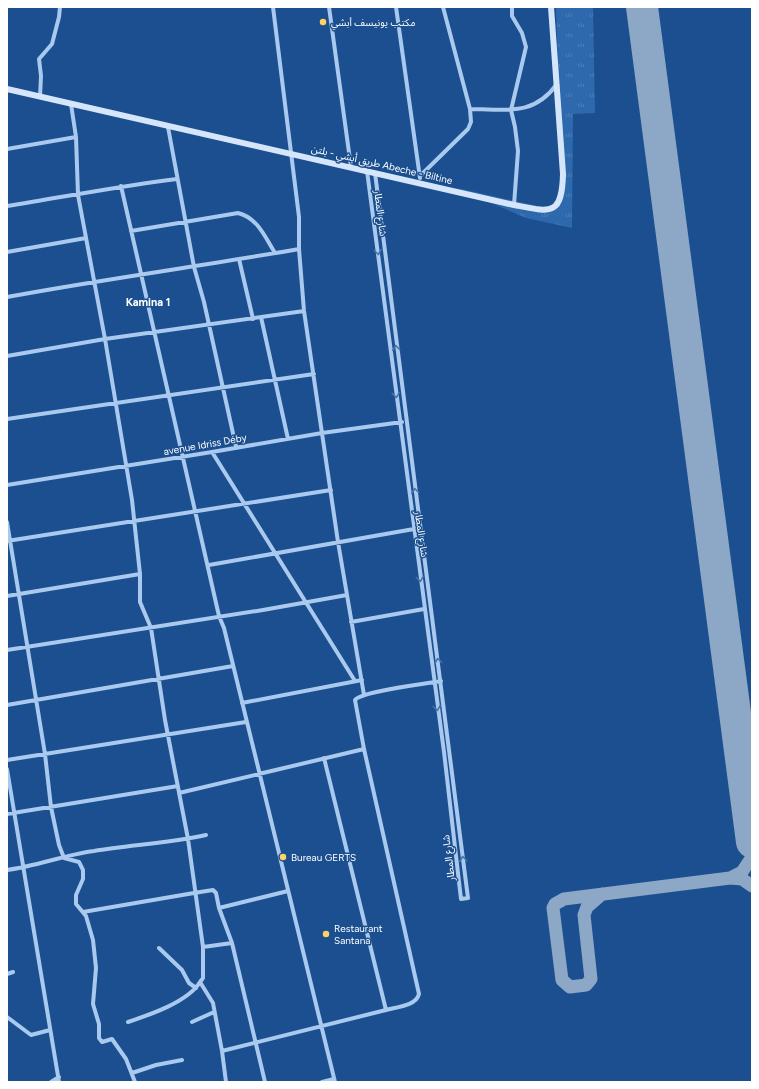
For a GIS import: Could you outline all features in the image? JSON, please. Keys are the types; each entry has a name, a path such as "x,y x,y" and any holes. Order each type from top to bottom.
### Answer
{"main road":[{"name":"طريق أبشي - بلتن Abeche - Biltine","path":"7,89 351,167 367,172 420,180 514,205 548,210 557,204 560,199 563,174 551,7"}],"street":[{"path":"40,97 41,76 39,59 52,44 60,7"},
{"path":"273,7 299,217 299,249 304,311 332,490 338,542 364,694"},
{"path":"329,7 351,167"},
{"path":"396,7 420,180"},
{"path":"420,180 468,129 471,122 470,109 443,7"},
{"path":"512,7 512,16 525,40 526,47 511,110 516,127 518,151 514,205"},
{"path":"470,109 511,110 525,107 542,100 557,83"},
{"path":"71,104 76,137 78,195 105,338 135,520 140,574 140,602 151,628 168,734 188,839 194,893 203,947 203,978 196,988 160,1010 128,1022"},
{"path":"168,126 194,268 209,324 236,447"},
{"path":"7,149 76,137"},
{"name":"شارع المطار","path":"367,172 461,899 468,898 375,173"},
{"path":"7,206 78,195 121,186 177,179"},
{"path":"121,186 182,456 209,565 219,616 233,666 258,774 334,1081 322,1082"},
{"path":"131,231 238,213 246,215 255,221 275,253"},
{"path":"7,252 86,238"},
{"path":"7,297 141,274 194,268 299,249"},
{"path":"239,259 253,319"},
{"path":"382,284 388,283"},
{"path":"7,356 105,338 304,311"},
{"path":"261,317 288,439"},
{"path":"393,369 399,368"},
{"path":"7,419 314,374"},
{"name":"avenue Idriss Déby","path":"7,485 322,433 399,421 406,422"},
{"path":"212,452 354,681"},
{"path":"9,541 332,490"},
{"path":"7,522 45,754 51,807 59,845 64,858"},
{"path":"209,565 414,529"},
{"path":"7,596 140,574"},
{"path":"7,650 151,628 347,595"},
{"path":"351,622 424,609"},
{"path":"7,705 233,666"},
{"path":"242,703 362,680"},
{"path":"222,1051 256,1041 321,1027 416,1001 419,994 355,705 357,698 364,694 441,681"},
{"path":"7,760 246,722"},
{"path":"179,793 364,749"},
{"path":"324,758 386,1010"},
{"path":"7,769 59,1080 51,1082"},
{"path":"7,814 178,786"},
{"path":"7,870 24,868 94,851 188,839 206,835"},
{"path":"64,858 79,862 83,870 83,879 76,895 76,904 83,912 89,924 95,955 93,1004 99,1024 99,1038 102,1042 112,1039 126,1059 135,1082"},
{"path":"83,912 213,890 216,893 219,908 232,943 265,1082"},
{"path":"219,908 288,891"},
{"path":"203,947 232,943"},
{"path":"159,948 182,970 189,983 196,988"},
{"path":"7,974 13,972"},
{"path":"200,982 212,1003 222,1051 226,1082"},
{"path":"192,1022 214,1012"},
{"path":"7,1017 31,1035 50,1030"},
{"path":"132,1072 156,1065 182,1060"}],"green space":[{"path":"556,7 593,7 595,113 573,114 572,228 526,218 457,188 546,208 555,207 562,190"}],"taxiway":[{"path":"737,730 752,727"},
{"path":"602,894 587,907 584,915 591,979 586,985 570,987 562,980 553,908 555,904 564,899 730,878 742,872 752,857"},
{"path":"730,878 742,879 752,886"}],"runway":[{"path":"642,7 752,842"}],"place":[{"name":"مكتب يونيسف أبشي","path":"323,22"},
{"name":"Bureau GERTS","path":"283,857"},
{"name":"Restaurant Santana","path":"326,934"}],"district":[{"name":"Kamina 1","path":"148,302"}]}
